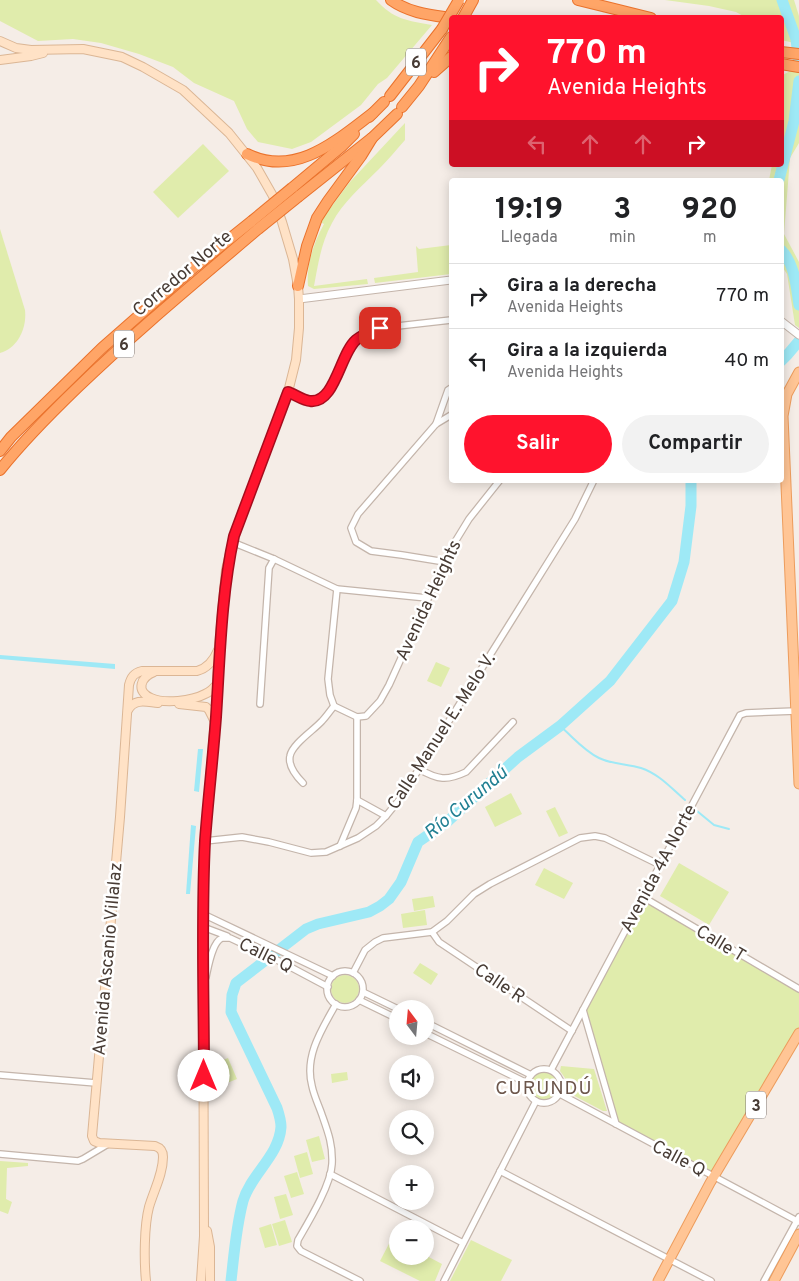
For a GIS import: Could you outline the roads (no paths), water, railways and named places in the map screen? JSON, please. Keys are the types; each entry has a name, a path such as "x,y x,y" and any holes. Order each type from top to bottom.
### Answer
{"highway":[{"path":"391,0 399,6 418,13 449,18"},
{"name":"Corredor Norte","path":"450,15 458,0"},
{"path":"578,0 639,15"},
{"path":"465,15 473,1"},
{"name":"Corredor Norte","path":"0,470 52,412 111,355 255,225 292,188 341,147 387,99 442,29 449,16"},
{"name":"Corredor Norte","path":"0,451 102,348 192,269 299,196 372,138 400,110 449,40"},
{"path":"784,52 799,54"},
{"path":"418,86 449,58"},
{"path":"784,64 799,67"},
{"path":"247,154 255,158 269,160 284,160 306,156 330,145 373,113"},
{"path":"298,286 303,261 320,213 372,138"}],"main road":[{"name":"Avenida Ascanio Villalaz","path":"1,44 31,50 72,48 122,57 170,82 188,95 229,133 258,168 282,222 293,259 298,286 299,328 296,360 288,392 232,542 226,570 205,841 203,914 204,1250 201,1281"},
{"path":"0,60 31,56 52,50"},
{"path":"799,372 787,394 784,416 799,784"},
{"name":"Avenida Ascanio Villalaz","path":"108,1144 94,1141 92,1137 129,685 132,676 142,671 197,671 202,669 212,661 219,646"},
{"path":"159,670 147,675 142,681 143,692 152,699 188,700 207,694 217,684"},
{"path":"127,711 132,704 138,702 200,706 210,710 215,722"},
{"name":"3","path":"658,1281 714,1177 799,1032"},
{"path":"108,1144 155,1146 160,1148 163,1153 161,1168 147,1217 146,1281"},
{"path":"204,1222 210,1244 210,1281"},
{"path":"774,1281 799,1234"}],"street":[{"path":"299,299 449,280"},
{"path":"288,392 309,401 325,396 331,388 347,352 356,340 368,332 380,328 449,320"},
{"path":"784,323 798,334"},
{"path":"436,424 449,389"},
{"path":"445,562 371,551 356,542 351,528 358,514 436,424 449,416"},
{"name":"Avenida Heights","path":"357,718 366,716 380,701 450,550 469,519 498,483"},
{"name":"Calle Manuel E. Melo V.","path":"205,841 242,837 311,853 326,852 358,838 376,826 399,800 419,769 574,519 592,483"},
{"path":"232,542 337,588 427,598"},
{"path":"260,704 269,568 274,559"},
{"path":"337,588 328,679 330,695 334,706 357,718 356,808 340,846"},
{"path":"302,783 290,765 290,754 295,746 324,720 334,706"},
{"name":"Avenida 4A Norte","path":"551,1070 740,716 746,713 796,711"},
{"path":"419,769 430,776 445,778 456,777 466,772 513,722"},
{"path":"357,800 386,816"},
{"path":"353,973 365,950 374,942 383,938 432,932 447,921 472,895 580,838 595,836 605,838 660,864"},
{"name":"Calle T","path":"643,897 799,989"},
{"name":"Calle Q","path":"203,914 333,976"},
{"path":"203,927 230,938"},
{"name":"Calle R","path":"432,932 438,942 572,1031"},
{"name":"Calle Q","path":"204,984 213,950 218,941 223,938 230,938 328,987"},
{"path":"342,971 353,973 357,975 362,983 363,992 359,1000 351,1006 340,1006 330,998 328,987 333,976 342,971"},
{"path":"363,992 389,1005"},
{"path":"359,1000 389,1015"},
{"path":"336,1004 315,1042 310,1075 331,1142 332,1165 329,1180 298,1240 298,1246 301,1251 360,1281"},
{"path":"583,1010 616,1124"},
{"path":"434,1026 531,1075"},
{"path":"434,1037 527,1083"},
{"path":"539,1070 551,1070 558,1075 561,1081 562,1088 560,1094 558,1098 549,1103 540,1103 529,1094 527,1083 531,1075 539,1070"},
{"path":"0,1075 96,1083"},
{"name":"Calle Q","path":"560,1094 798,1220"},
{"path":"444,1281 536,1101"},
{"path":"0,1154 78,1161 108,1144"},
{"path":"500,1170 711,1281"},
{"path":"330,1174 463,1243"},
{"path":"764,1281 798,1220"}],"water":[{"path":"0,655 115,664 115,669 0,659"},
{"path":"198,749 203,749 199,792 194,791"},
{"path":"191,825 196,826 190,894 186,894"}],"waterway":[{"name":"Río Curundú","path":"782,0 796,39 799,66"},
{"name":"Río Curundú","path":"784,160 794,121 799,81"},
{"name":"Río Curundú","path":"780,178 782,167"},
{"name":"Río Curundú","path":"784,254 792,269 799,305"},
{"name":"Río Curundú","path":"784,358 799,341"},
{"name":"Río Curundú","path":"231,1281 243,1201 252,1182 275,1147 281,1127 277,1108 231,1012 232,995 236,983 306,929 318,924 369,912 389,899 401,882 418,842 447,822 518,757 560,726 610,681 672,601 684,562 691,506 691,483"},
{"path":"560,726 593,755 609,762 641,768 654,774 685,800"},
{"path":"697,811 714,825 729,829"}],"district":[{"name":"CURUNDÚ","path":"544,1087"}]}
